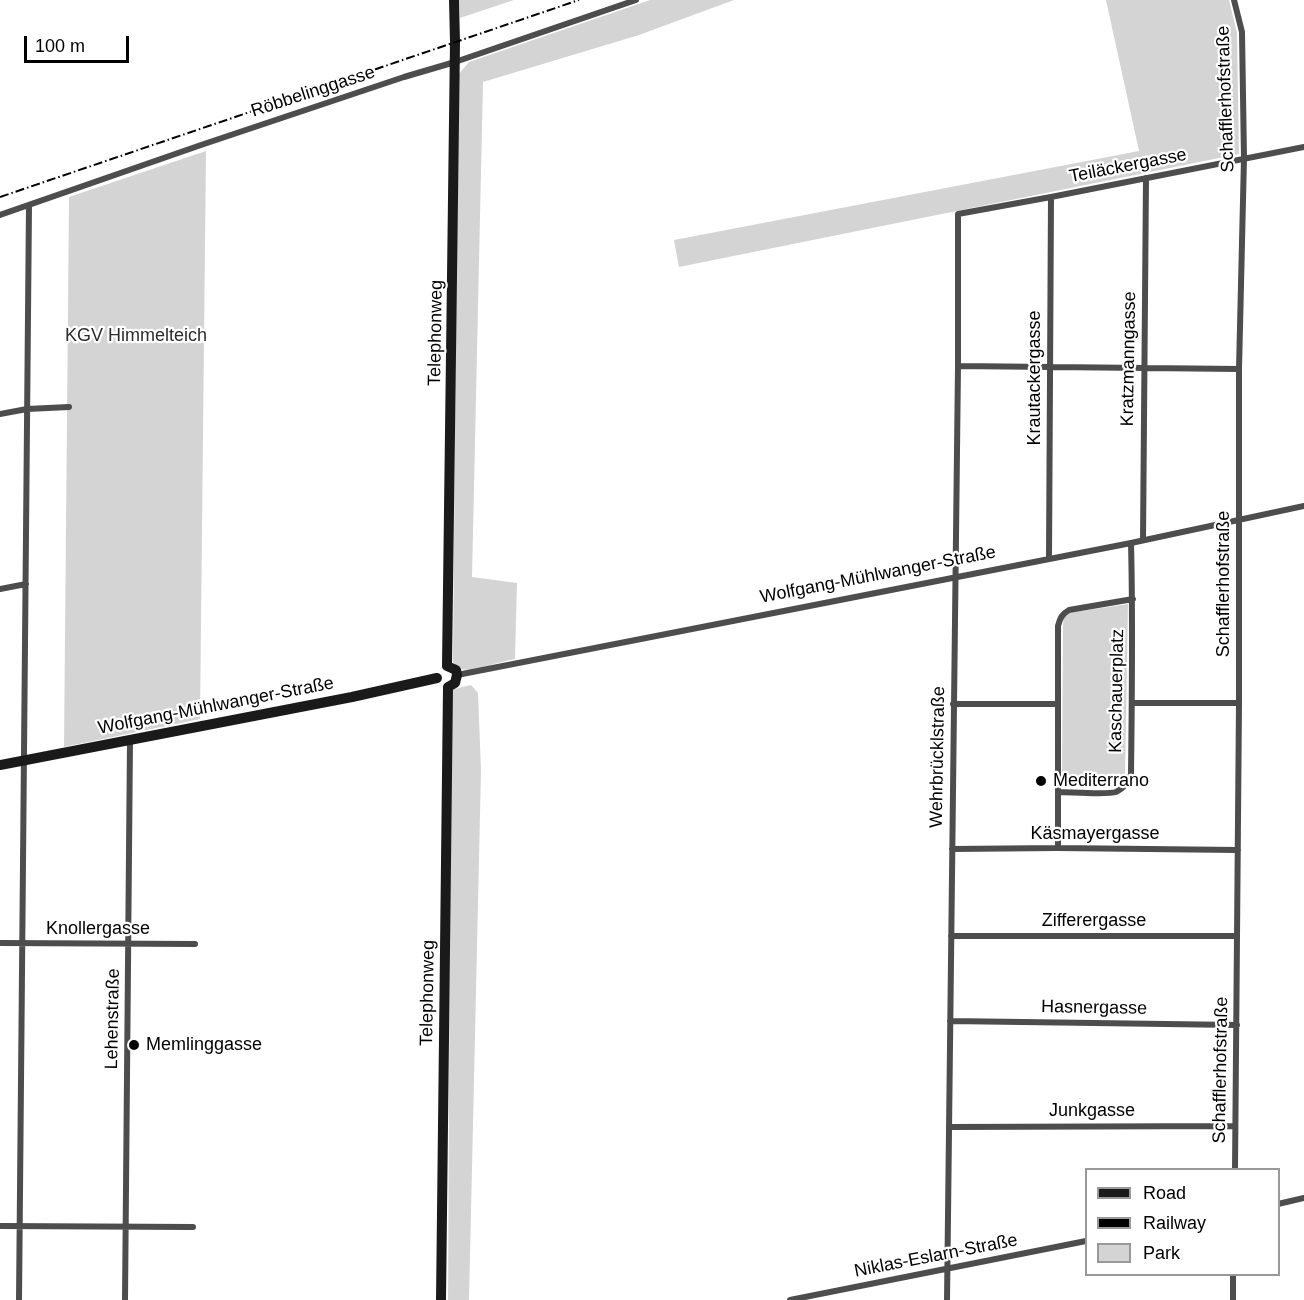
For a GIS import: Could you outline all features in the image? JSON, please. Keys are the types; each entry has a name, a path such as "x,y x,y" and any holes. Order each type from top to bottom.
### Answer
{"street":[{"name":"Telephonweg","path":"447,666 454,0"},
{"name":"Röbbelinggasse","path":"0,215 211,141 455,62 636,0"},
{"name":"Schafflerhofstraße","path":"1234,0 1242,32 1244,158 1239,369 1235,1168"},
{"name":"Teiläckergasse","path":"958,214 1304,147"},
{"name":"Kratzmanngasse","path":"1143,540 1146,178"},
{"name":"Krautackergasse","path":"1049,559 1050,197"},
{"path":"19,1300 29,205"},
{"name":"Wehrbrücklstraße","path":"947,1300 958,214"},
{"path":"958,366 1239,369"},
{"path":"0,414 27,408 69,407"},
{"name":"Wolfgang-Mühlwanger-Straße","path":"458,675 1131,543 1304,506"},
{"name":"Kaschauerplatz","path":"1058,792 1114,793 1129,781 1131,774 1133,599 1131,543"},
{"path":"0,589 26,584"},
{"name":"Kaschauerplatz","path":"1058,848 1058,626 1063,613 1069,610 1133,599"},
{"path":"447,666 456,670 458,675 455,683 448,687 441,684 437,678 438,671 447,666"},
{"name":"Wolfgang-Mühlwanger-Straße","path":"0,765 352,697 437,678"},
{"name":"Telephonweg","path":"441,1300 448,687"},
{"path":"1132,703 1239,703"},
{"path":"954,704 1058,704"},
{"name":"Lehenstraße","path":"125,1300 130,739"},
{"name":"Käsmayergasse","path":"952,849 1238,850"},
{"name":"Zifferergasse","path":"951,936 1237,936"},
{"name":"Knollergasse","path":"0,944 195,944"},
{"name":"Hasnergasse","path":"950,1021 1237,1025"},
{"name":"Junkgasse","path":"949,1126 1235,1126"},
{"path":"1280,1204 1304,1198"},
{"path":"0,1226 193,1227"},
{"name":"Niklas-Eslarn-Straße","path":"790,1300 1085,1241"},
{"path":"1233,1276 1233,1300"}],"green space":[{"path":"459,0 514,0 460,18"},
{"path":"650,0 734,0 639,35 483,82 472,577 517,583 515,659 479,668 460,669 453,662 458,75 469,62"},
{"path":"1106,0 1229,0 1237,33 1239,154 679,267 674,240 1139,151"},
{"name":"KGV Himmelteich","path":"206,151 200,719 64,747 69,197"},
{"path":"1128,604 1125,775 1119,784 1062,783 1064,617 1068,613"},
{"path":"471,685 478,693 481,770 469,1300 448,1300 451,693 454,689"}],"railway":[{"path":"0,197 579,0"}],"place":[{"name":"Mediterrano","path":"1041,781"},
{"name":"Memlinggasse","path":"134,1045"}]}
